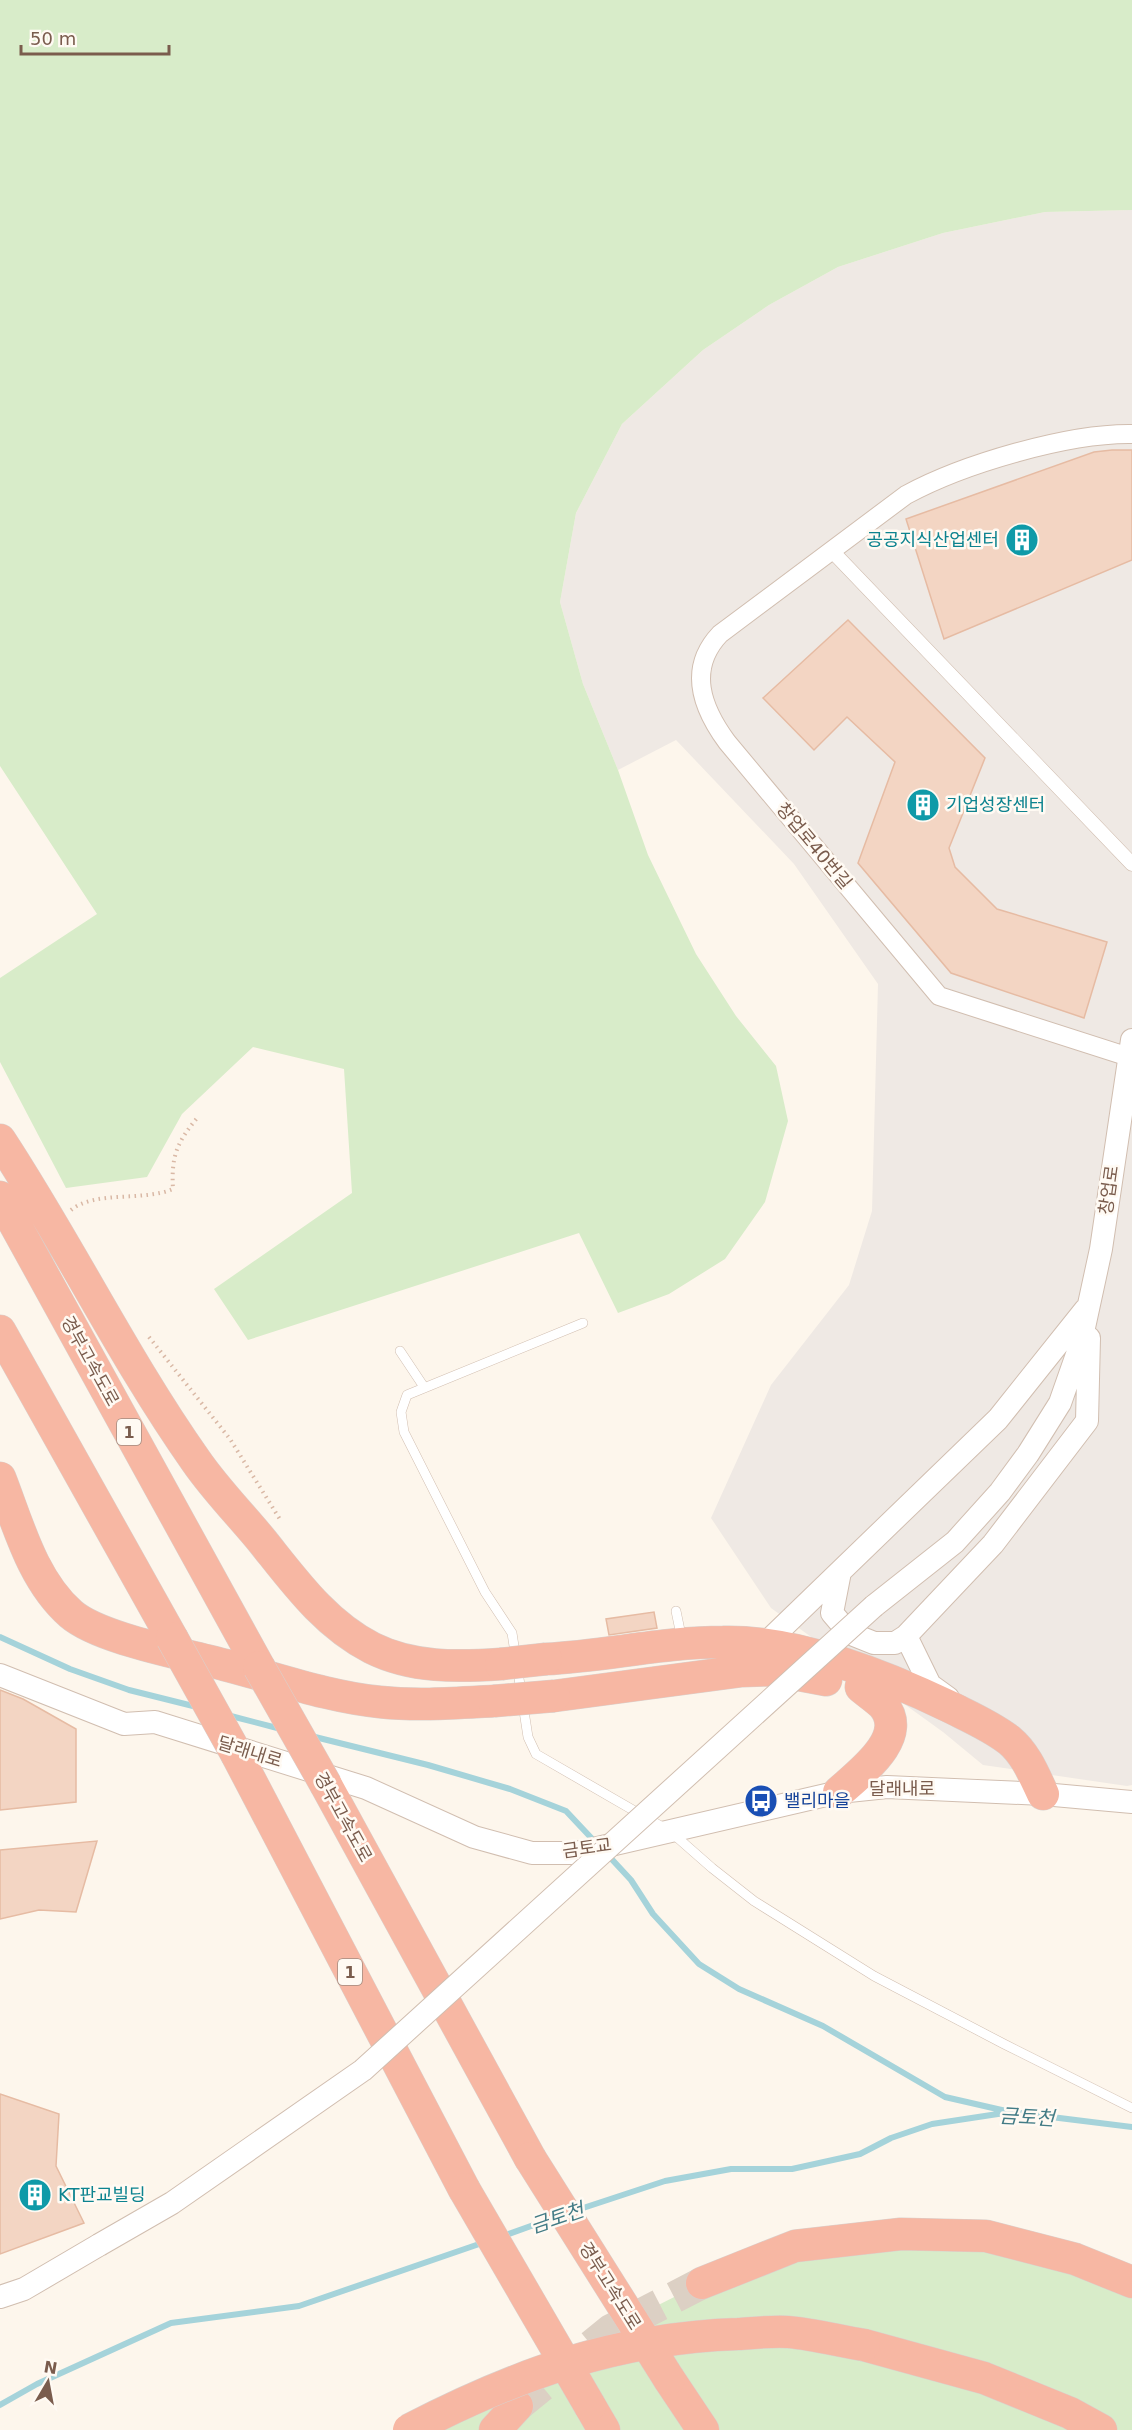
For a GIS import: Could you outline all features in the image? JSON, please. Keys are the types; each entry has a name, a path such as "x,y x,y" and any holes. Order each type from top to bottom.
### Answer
{"highway":[{"path":"0,1140 116,1335 197,1462 317,1609 347,1634 373,1649 404,1660 464,1666 724,1641 764,1645 866,1670 979,1721 1010,1741 1023,1754 1043,1794"},
{"name":"경부고속도로","path":"0,1197 530,2158 669,2379 697,2430"},
{"name":"1","path":"0,1331 237,1755 464,2189 597,2418"},
{"path":"0,1478 33,1560 50,1591 71,1614 90,1627 130,1640 331,1693 380,1702 435,1704 494,1701 554,1696 742,1671 773,1670 884,1693 980,1738 1002,1752 1043,1794"},
{"path":"839,1792 870,1764 888,1738 891,1727 889,1716 883,1706 861,1687"},
{"path":"702,2283 795,2246 901,2234 986,2236 1075,2259 1132,2282"},
{"path":"409,2430 507,2383 559,2364 619,2349 705,2335 788,2332 864,2345 984,2378 1070,2413 1101,2430"},
{"path":"669,2379 703,2430"},
{"path":"495,2430 518,2406"}],"street":[{"name":"창업로40번길","path":"1131,1052 939,996 727,742 708,714 702,693 703,665 712,642 901,499 935,480 982,464 1066,441 1098,435 1132,434"},
{"path":"832,551 1132,864"},
{"name":"창업로","path":"1090,1304 1101,1249 1131,1052"},
{"path":"764,1645 998,1419 1090,1304"},
{"path":"0,2297 24,2289 172,2203 363,2070 874,1606 955,1542 1000,1492 1028,1454 1060,1403 1080,1346 1090,1304"},
{"path":"840,1572 832,1613 849,1633 874,1643 895,1643 906,1636 993,1544 1087,1421 1090,1304"},
{"path":"906,1636 930,1685 979,1721"},
{"name":"달래내로","path":"0,1675 124,1724 155,1722 366,1788 474,1837 532,1853"},
{"name":"달래내로","path":"641,1839 839,1792 887,1786 1043,1794 1132,1802"},
{"name":"금토교","path":"532,1853 576,1853 641,1839"}],"lane":[{"path":"583,1323 407,1395 401,1412 404,1432 485,1592 512,1633 528,1737 536,1754 671,1832 754,1901 865,1970 1004,2044 1132,2108"},
{"path":"400,1351 424,1387"},
{"path":"676,1611 683,1645"}],"path":[{"path":"68,1214 82,1202 160,1194 173,1189 172,1169 176,1147 198,1117"},
{"path":"146,1332 230,1439 251,1476 287,1529"}],"shaded area":[{"path":"1132,210 1132,1785 1127,1786 983,1765 943,1732 771,1608 711,1518 771,1385 849,1285 872,1211 878,984 794,864 676,740 618,770 583,684 560,602 576,513 622,424 703,350 769,305 838,267 943,233 1045,212"}],"green space":[{"path":"0,0 1132,0 1132,210 1045,212 943,233 838,267 769,305 703,350 622,424 576,513 560,602 583,684 618,770 648,855 696,954 736,1016 776,1066 788,1121 765,1202 725,1259 669,1294 618,1313 579,1233 248,1340 214,1289 352,1193 344,1069 253,1047 182,1114 147,1177 66,1188 0,1062 0,978 97,914 0,766"},
{"path":"901,2234 1132,2282 1132,2430 410,2430 702,2283"}],"building":[{"name":"공공지식산업센터","path":"1132,450 1132,560 944,639 906,519 1094,452"},
{"name":"기업성장센터","path":"848,620 985,758 949,848 955,867 997,909 1107,942 1084,1018 951,973 858,863 895,762 847,717 814,750 763,698"},
{"path":"654,1612 657,1628 609,1635 606,1619"},
{"path":"0,1690 23,1699 76,1729 76,1802 0,1810"},
{"path":"97,1841 76,1912 39,1910 0,1919 0,1850"},
{"name":"KT판교빌딩","path":"0,2094 59,2114 56,2166 84,2223 0,2254"}],"waterway":[{"path":"0,1637 70,1669 129,1690 197,1707"},
{"path":"227,1715 281,1729"},
{"path":"311,1736 428,1765 510,1789 566,1811 597,1844"},
{"path":"606,1853 631,1880 653,1914 699,1964 739,1989 823,2026 945,2097 1006,2111"},
{"name":"금토천","path":"574,2211 665,2181 731,2169 792,2169 860,2154 891,2138 932,2124 1011,2112 1132,2127"},
{"name":"금토천","path":"503,2236 556,2217"},
{"name":"금토천","path":"0,2405 37,2384 171,2323 299,2306 485,2242"}],"tunnel":[{"path":"517,2406 611,2330 702,2283"}],"place":[{"name":"공공지식산업센터","path":"1022,540"},
{"name":"기업성장센터","path":"923,805"},
{"name":"밸리마을","path":"761,1801"},
{"name":"KT판교빌딩","path":"35,2195"}]}
